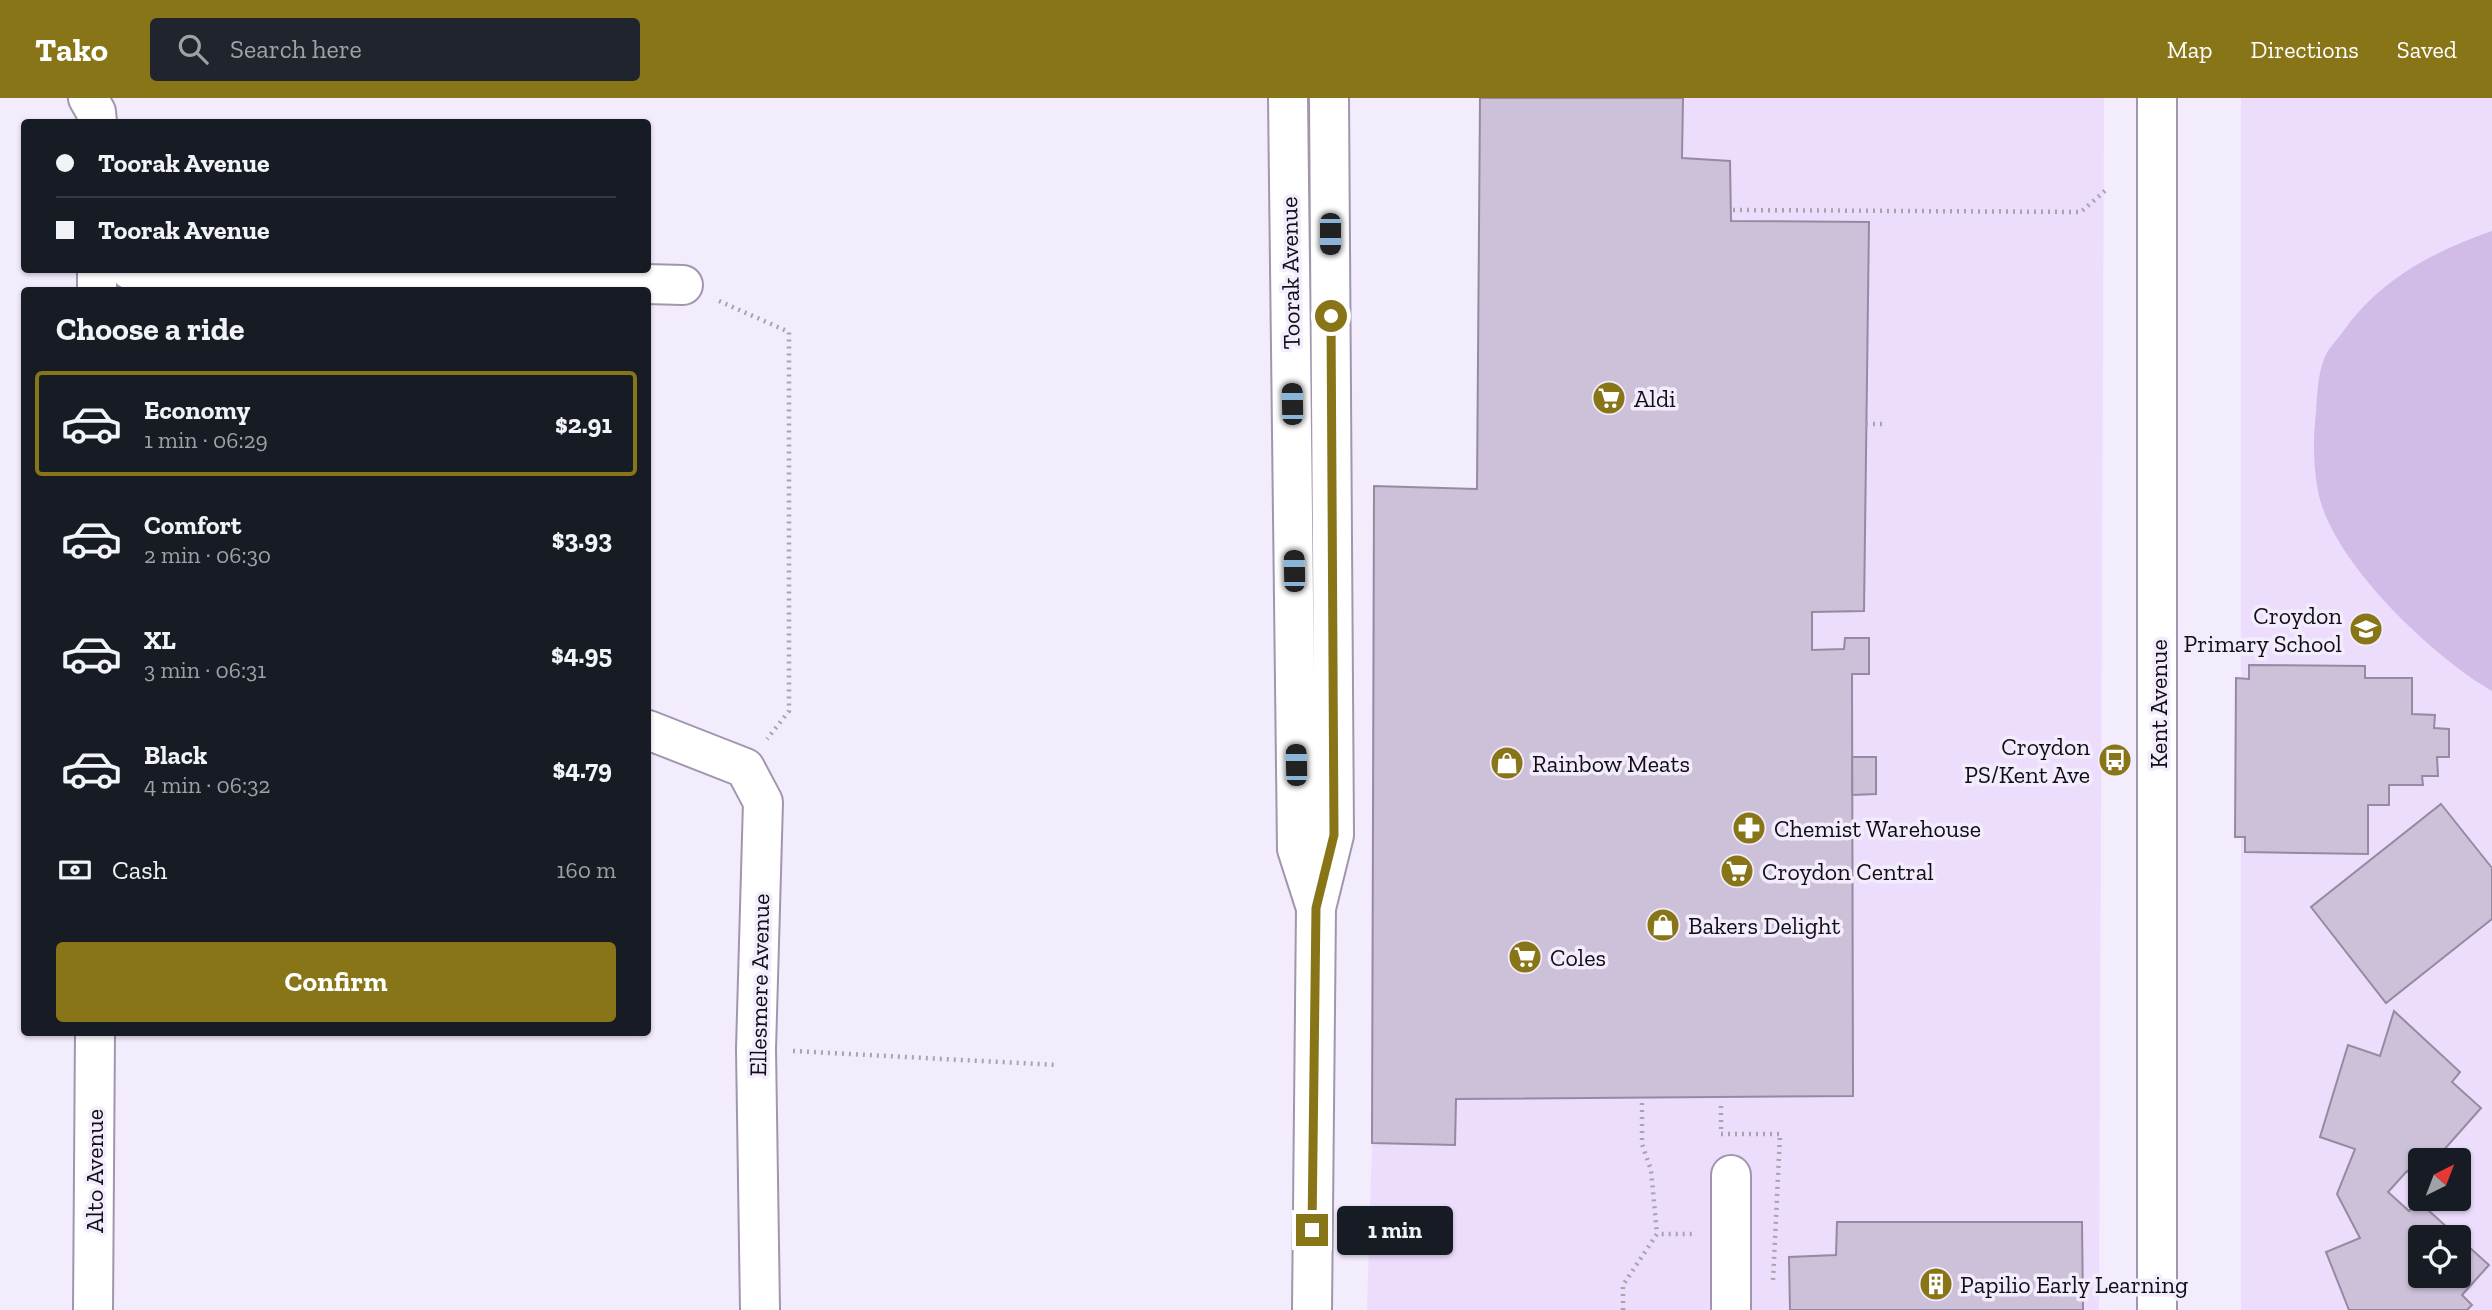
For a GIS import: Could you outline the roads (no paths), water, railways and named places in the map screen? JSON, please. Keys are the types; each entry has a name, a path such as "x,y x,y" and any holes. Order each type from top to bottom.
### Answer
{"street":[{"path":"88,98 97,119"},
{"name":"Toorak Avenue","path":"1288,98 1297,849 1316,908"},
{"name":"Toorak Avenue","path":"1312,1310 1316,908 1334,835 1329,98"},
{"name":"Kent Avenue","path":"2157,98 2157,1310"},
{"path":"240,273 682,285"},
{"name":"Ellesmere Avenue","path":"651,731 745,768 763,802 756,1049 760,1310"},
{"name":"Alto Avenue","path":"93,1310 95,1036"},
{"path":"1731,1175 1731,1310"}],"place":[{"name":"Aldi","path":"1609,398"},
{"name":"Croydon Primary School","path":"2366,629"},
{"name":"Croydon PS/Kent Ave","path":"2115,760"},
{"name":"Rainbow Meats","path":"1507,763"},
{"name":"Chemist Warehouse","path":"1749,828"},
{"name":"Croydon Central","path":"1737,871"},
{"name":"Bakers Delight","path":"1663,925"},
{"name":"Coles","path":"1525,957"},
{"name":"Papilio Early Learning","path":"1936,1284"}]}
